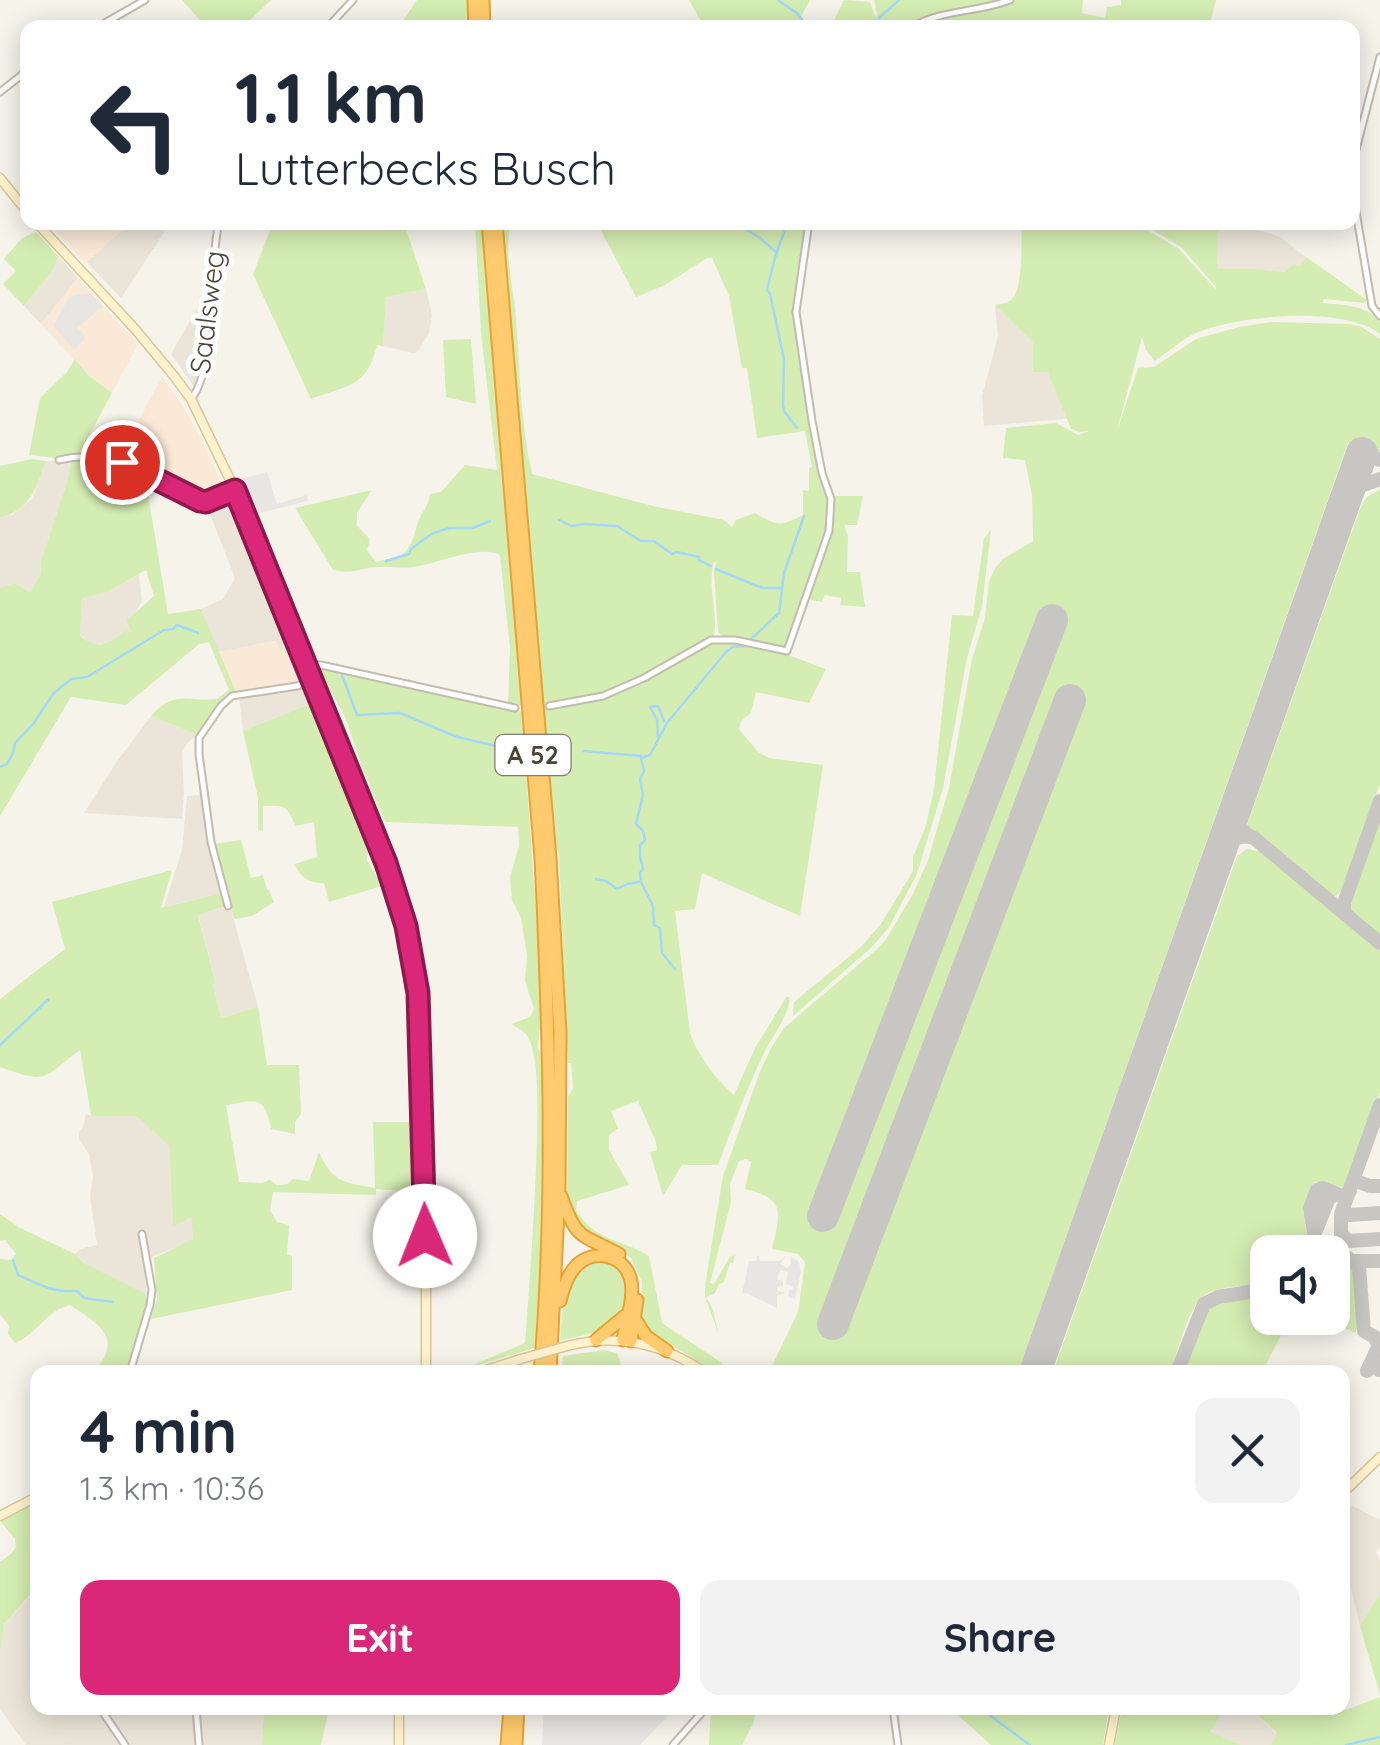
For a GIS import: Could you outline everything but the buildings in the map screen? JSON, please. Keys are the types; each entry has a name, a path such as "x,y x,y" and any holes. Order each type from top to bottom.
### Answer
{"highway":[{"name":"A 52","path":"489,230 544,914 550,1190 540,1365"},
{"name":"A 52","path":"497,230 555,933 562,1089 551,1365"},
{"path":"559,1191 568,1217 582,1236 620,1254 632,1267 637,1282 627,1340"},
{"path":"553,1340 562,1289 572,1272 586,1259 605,1255 625,1268 631,1284 631,1316 646,1336 667,1350"},
{"path":"596,1340 631,1316"},
{"path":"507,1745 509,1715"},
{"path":"516,1745 518,1715"}],"main road":[{"path":"0,178 20,203"},
{"path":"43,230 135,329 190,399 235,490 386,863 406,926 418,993 429,1365"},
{"path":"502,1365 596,1340 627,1340 667,1350 692,1365"},
{"path":"1350,1486 1380,1456"},
{"path":"0,1516 30,1500"},
{"path":"398,1745 399,1715"},
{"path":"1109,1745 1115,1715"}],"street":[{"path":"110,20 145,0"},
{"path":"334,20 353,0"},
{"path":"923,20 1010,0"},
{"path":"1360,134 1380,57"},
{"path":"0,92 20,76"},
{"name":"Saalsweg","path":"190,399 203,370 217,230"},
{"path":"548,706 603,696 711,640 735,640 787,651 831,518 831,499 812,421 796,312 808,230"},
{"path":"1359,230 1372,306 1380,316"},
{"path":"59,460 105,456 200,501 235,490"},
{"path":"305,664 515,708"},
{"path":"228,906 211,842 199,738 232,696 313,681"},
{"path":"132,1365 150,1305 150,1267 142,1234"},
{"path":"105,1715 125,1745"},
{"path":"197,1715 199,1745"},
{"path":"673,1745 700,1715"},
{"path":"894,1715 898,1745"}],"shaded area":[{"path":"55,230 123,230 86,263"},
{"path":"121,230 165,230 121,298 87,262"},
{"path":"1218,230 1259,230 1280,237 1306,257 1286,272 1216,269"},
{"path":"58,256 78,278 41,324 24,306 54,269"},
{"path":"78,278 137,346 112,393 88,375 41,324"},
{"path":"209,287 201,370 195,388 171,354"},
{"path":"426,289 432,315 429,333 418,351 383,346 386,299"},
{"path":"91,293 103,306 77,328 85,336 74,350 53,326 70,296"},
{"path":"1030,306 1074,418 984,426 982,396 998,336 995,307"},
{"path":"162,377 201,438 225,491 199,498 118,459"},
{"path":"46,461 71,461 41,572 30,594 15,583 0,588 0,517 13,514 32,499"},
{"path":"267,472 277,504 307,495 308,501 255,514 241,479"},
{"path":"230,495 288,648 280,651 275,641 218,652 201,609 223,599 235,578 206,504"},
{"path":"139,574 142,601 126,622 133,634 125,631 107,644 91,644 80,635 82,597 107,592"},
{"path":"276,641 280,650 288,648 301,682 236,692 218,652"},
{"path":"306,685 314,702 243,731 239,695"},
{"path":"151,716 197,735 182,752 182,819 84,813 118,760"},
{"path":"203,795 209,845 222,893 164,907 182,850 187,796"},
{"path":"230,906 258,1007 221,1018 198,914"},
{"path":"86,1114 136,1116 169,1146 173,1225 191,1218 193,1240 145,1260 146,1294 84,1263 75,1254 97,1245 90,1196 93,1176 89,1154 79,1139"},
{"path":"757,1256 760,1261 780,1261 786,1256 780,1264 786,1268 791,1265 790,1256 799,1262 801,1272 795,1299 788,1297 793,1287 786,1284 788,1272 781,1270 778,1280 783,1281 783,1286 777,1287 777,1291 784,1294 777,1295 777,1308 742,1294 749,1261 756,1261"},
{"path":"1350,1505 1380,1520 1380,1546 1376,1552 1380,1560 1380,1593 1360,1626 1350,1585"},
{"path":"30,1596 30,1715 264,1715 262,1745 26,1745 0,1709 4,1624"},
{"path":"544,1715 668,1715 640,1745 542,1745"},
{"path":"1221,1715 1257,1715 1277,1734 1271,1745 1239,1745 1210,1732"}],"green space":[{"path":"182,0 271,0 250,20 200,20"},
{"path":"417,0 469,0 469,20 403,20"},
{"path":"689,0 810,0 801,17 803,20 700,20"},
{"path":"844,0 870,2 875,17 874,0 1006,0 1007,4 1015,0 1083,0 1082,13 1105,18 1107,7 1121,5 1121,0 1216,0 1211,20 834,20"},
{"path":"270,230 406,230 426,289 386,298 383,346 377,345 368,370 354,383 311,399 253,274"},
{"path":"475,230 483,230 522,705 508,705 510,648 500,555 481,552 409,568 333,570 295,508 372,490 357,513 357,526 370,539 367,550 376,562 400,555 408,548 430,494 441,492 465,465 497,470 481,333"},
{"path":"503,230 510,230 523,415 532,474 724,520 732,527 736,520 755,513 779,523 803,515 803,490 809,491 812,467 805,431 757,438 747,368 742,368 729,296 712,258 636,297 601,230 806,230 793,311 809,420 829,500 827,530 787,646 723,637 718,632 716,562 712,572 712,643 756,646 826,669 809,703 756,692 751,713 741,721 739,729 758,752 769,758 823,765 800,916 702,873 695,909 675,911 690,1033 708,1067 734,1095 755,1048 787,996 790,998 718,1165 682,1165 663,1196 650,1152 657,1150 656,1142 638,1101 611,1111 618,1128 609,1135 609,1150 629,1185 577,1201 576,1210 600,1234 649,1256 662,1323 723,1365 702,1365 648,1330 641,1313 642,1282 631,1258 577,1227 567,1202 568,1097 573,1088 568,1063 559,855 552,829 543,709 587,703 632,686 630,683 587,697 542,704"},
{"path":"1022,230 1147,230 1179,249 1216,290 1181,247 1153,230 1218,230 1217,269 1285,272 1294,264 1299,266 1306,257 1367,300 1365,303 1324,299 1323,303 1367,311 1380,320 1380,334 1363,325 1341,319 1262,318 1194,334 1155,361 1142,337 1117,431 1138,368 1154,367 1196,339 1272,322 1347,324 1360,326 1380,339 1380,454 1348,443 1020,1365 772,1365 798,1312 805,1262 798,1254 772,1249 777,1209 768,1198 745,1189 751,1162 739,1161 730,1184 731,1202 710,1283 714,1284 735,1255 724,1282 706,1297 718,1332 705,1297 705,1286 723,1176 771,1048 784,1028 886,939 928,860 949,788 989,582 1003,559 1033,541 1032,495 1025,460 1003,458 1006,428 1056,423 1078,435 1089,431 1071,429 1048,372 1033,372 1033,342 995,305 1006,303 1015,294"},
{"path":"36,232 58,256 54,269 24,306 3,284 16,271 4,259 22,238"},
{"path":"471,339 476,404 446,397 443,340"},
{"path":"75,359 112,393 80,452 55,458 29,455 40,398"},
{"path":"102,458 145,476 168,614 201,609 236,692 226,695 197,735 151,716 167,702 217,699 229,690 209,642 199,644 126,705 71,697 0,816 0,588 15,583 30,593 41,572 71,461","holes":["146,570 154,596 126,621 132,633 125,631 98,644 80,636 82,598 107,592"]},
{"path":"32,459 46,461 35,489 18,510 0,517 0,466"},
{"path":"1380,489 1380,784 1343,890 1334,898 1247,825 1361,506"},
{"path":"832,496 863,496 857,525 844,525 848,536 847,572 860,572 865,607 840,605 841,598 825,595 822,602 807,599 828,535"},
{"path":"991,529 982,606 967,658 943,788 917,874 889,927 873,946 793,1016 794,1002 861,947 881,924 913,871 913,857 934,790 952,615 973,616 984,539"},
{"path":"318,667 522,712 544,1029 539,1030 538,1049 544,1064 544,1226 534,1348 479,1365 473,1365 525,1343 537,1102 533,1049 525,1034 511,1024 530,1017 534,1009 525,981 527,955 521,918 512,900 510,877 519,846 518,827 385,822 345,717"},
{"path":"317,701 362,812 376,857 368,849 367,860 382,886 329,902 324,883 306,879 295,864 317,857 314,822 296,826 285,808 263,806 263,831 258,830 258,798 243,731"},
{"path":"1380,816 1380,937 1351,913 1349,902"},
{"path":"241,840 251,878 263,875 274,902 252,916 234,919 213,844"},
{"path":"1247,849 1264,852 1380,951 1380,1092 1346,1188 1315,1182 1303,1211 1307,1235 1250,1235 1250,1285 1203,1296 1188,1321 1172,1365 1055,1365 1237,856"},
{"path":"172,870 161,908 222,893 226,906 198,915 221,1018 258,1007 267,1065 299,1065 301,1114 295,1122 295,1134 271,1129 266,1110 258,1102 226,1105 239,1182 270,1180 277,1185 293,1179 309,1181 319,1152 329,1170 341,1180 375,1188 373,1122 415,1122 418,1192 273,1192 270,1210 277,1222 289,1225 287,1255 292,1256 292,1290 151,1319 157,1298 154,1258 193,1239 191,1218 173,1226 169,1146 136,1116 91,1116 80,1050 44,1076 28,1076 0,1067 0,999 65,949 52,902"},
{"path":"0,1214 146,1294 146,1309 129,1365 98,1365 107,1350 104,1333 70,1305 15,1343 0,1314 0,1259 11,1260 16,1254 5,1240 0,1241"},
{"path":"600,1258 624,1276 628,1294 621,1312 601,1329 560,1340 571,1280 587,1263"},
{"path":"1350,1268 1356,1273 1355,1333 1350,1330"},
{"path":"1250,1298 1250,1335 1281,1335 1266,1365 1185,1365 1203,1315 1216,1305"},
{"path":"603,1350 617,1353 623,1365 562,1365 563,1356"},
{"path":"30,1503 30,1595 4,1624 0,1653 0,1562 16,1547 15,1539 0,1521"},
{"path":"1380,1593 1380,1695 1360,1626"},
{"path":"1380,1697 1380,1745 1271,1745 1277,1733 1258,1715 1350,1715 1350,1708"},
{"path":"264,1715 328,1715 321,1745 262,1745"},
{"path":"711,1715 755,1715 742,1745 709,1745"},
{"path":"958,1715 1108,1715 1103,1745 991,1745"},
{"path":"1121,1715 1221,1715 1210,1732 1241,1745 1115,1745"}],"waterway":[{"path":"778,0 802,20"},
{"path":"879,18 899,0"},
{"path":"747,230 777,253"},
{"path":"785,230 767,290 784,359 784,411 797,428"},
{"path":"750,640 779,613 784,573 804,516"},
{"path":"559,520 571,526 617,526 641,541 654,541 672,554 699,557 711,566"},
{"path":"386,561 409,554 433,533 473,528 490,521"},
{"path":"716,569 762,588 780,588"},
{"path":"0,767 7,764 15,743 53,694 71,679 87,677 177,625 198,633"},
{"path":"675,969 662,953 660,928 654,925 653,906 641,882 640,845 645,840 636,824 643,795 641,758 650,755 667,723 726,652 745,646"},
{"path":"342,675 357,715 400,713 457,737 496,746"},
{"path":"312,694 388,884"},
{"path":"658,738 657,720 650,707 658,706 664,721"},
{"path":"583,751 641,756"},
{"path":"596,879 617,889 639,882"},
{"path":"392,895 414,1004 419,1190"},
{"path":"0,1045 48,1000"},
{"path":"13,1260 18,1275 40,1285 113,1302"},
{"path":"989,1715 1030,1745"},
{"path":"1346,1745 1380,1737"}],"taxiway":[{"path":"1362,453 1380,460"},
{"path":"1345,502 1358,487 1380,479"},
{"path":"1347,916 1344,903 1380,801"},
{"path":"1236,807 1239,825 1253,838"},
{"path":"1220,854 1234,839 1254,838 1380,943"},
{"path":"1341,1235 1341,1214 1380,1105"},
{"path":"1353,1180 1380,1186"},
{"path":"1314,1235 1310,1208 1317,1190 1322,1188 1342,1196 1350,1191"},
{"path":"1316,1230 1329,1198 1337,1194"},
{"path":"1344,1206 1349,1215 1380,1213"},
{"path":"1341,1234 1348,1241 1380,1239"},
{"path":"1350,1260 1359,1267 1364,1331 1380,1340"},
{"path":"1353,1261 1380,1261"},
{"path":"1180,1365 1204,1304 1218,1297 1250,1292"},
{"path":"1367,1371 1379,1345 1375,1338"}],"runway":[{"path":"1037,1365 1362,453"},
{"path":"823,1216 1052,620"},
{"path":"833,1324 1070,700"}],"route":[{"path":"122,462 200,501 235,490 386,863 406,926 418,993 425,1236"}]}
